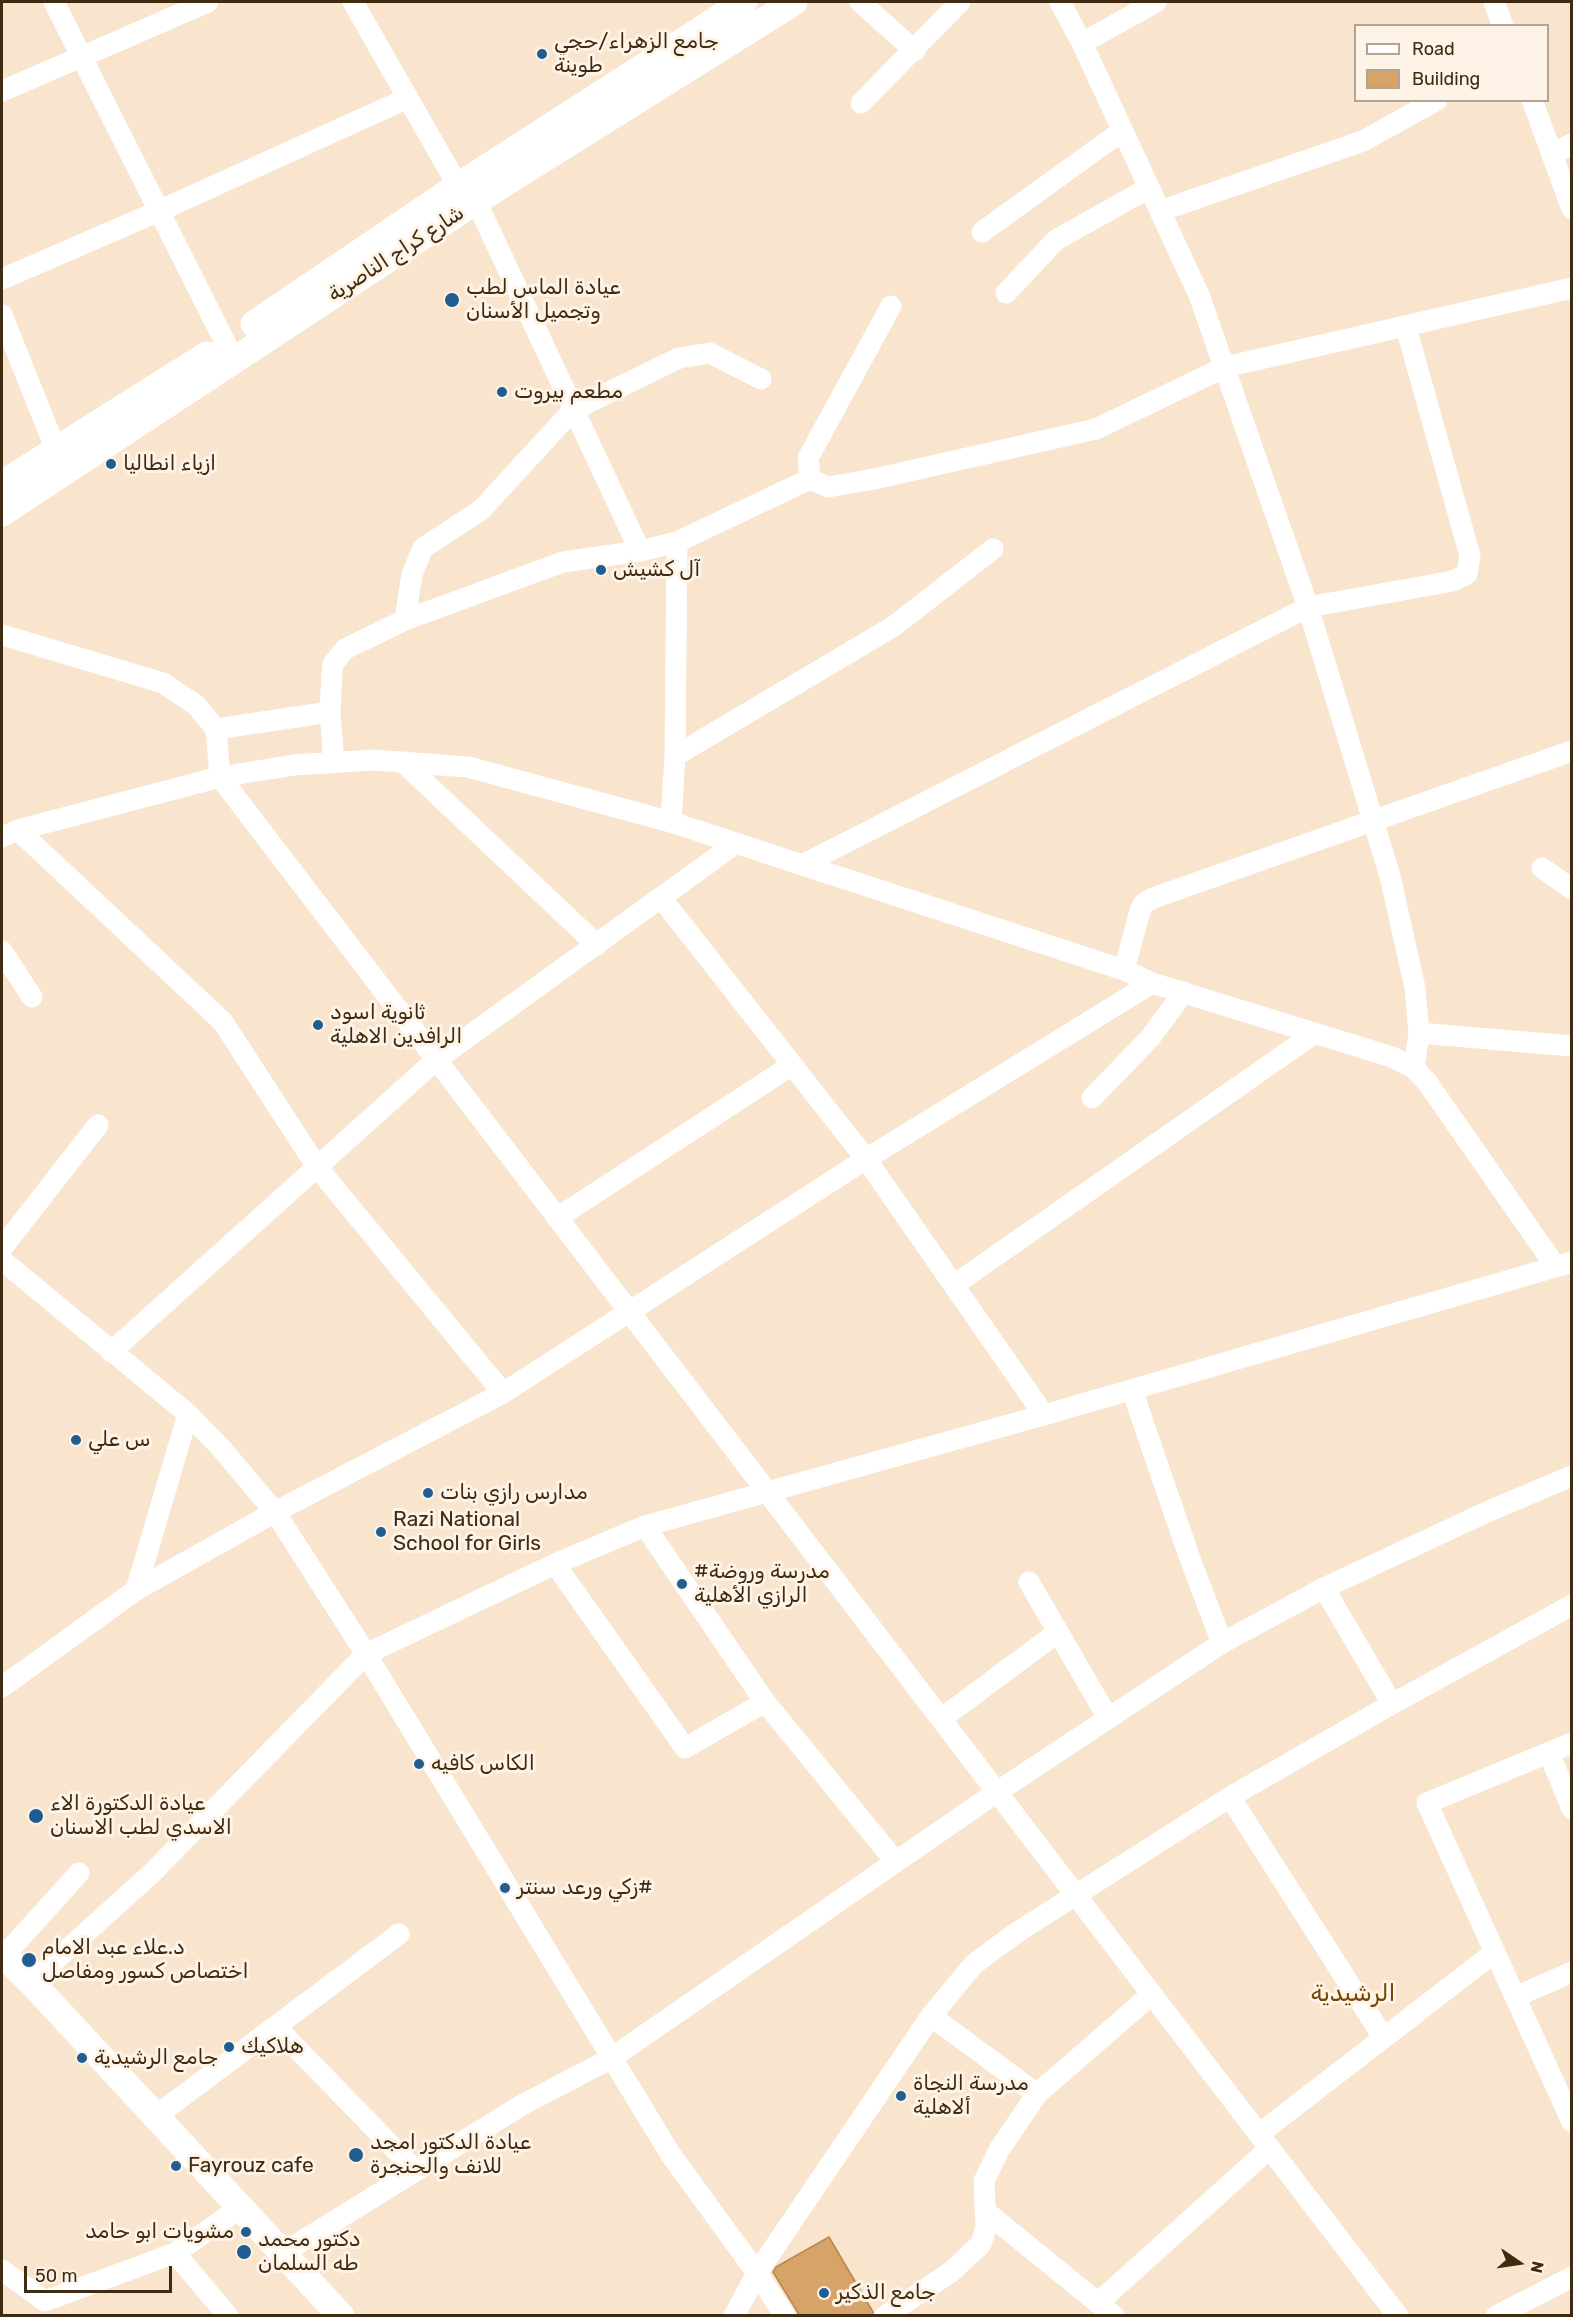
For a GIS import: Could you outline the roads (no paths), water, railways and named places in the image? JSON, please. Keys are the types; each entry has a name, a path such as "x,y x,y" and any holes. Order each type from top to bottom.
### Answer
{"main road":[{"name":"شارع كراج الناصرية","path":"2,513 744,2"},
{"name":"شارع كراج الناصرية","path":"2,484 467,193 794,2"},
{"path":"2,1955 31,1982 341,2316"}],"street":[{"path":"54,2 226,344"},
{"path":"2,91 208,2"},
{"path":"353,2 408,98 467,193 640,551"},
{"path":"860,2 915,51"},
{"path":"861,104 915,51 960,2"},
{"path":"1060,2 1082,44 1199,295 1308,607 1390,876 1415,988 1419,1033 1414,1068"},
{"path":"1082,44 1156,2"},
{"path":"1494,2 1502,24"},
{"path":"2,279 159,211 408,98"},
{"path":"1160,212 1363,141 1433,102"},
{"path":"1533,102 1572,209"},
{"path":"982,232 1122,131"},
{"path":"1552,154 1572,144"},
{"path":"1006,293 1056,240 1148,189"},
{"path":"334,762 330,712 332,673 338,656 345,649 405,620 562,562 640,551 677,542 810,479 828,487 874,479 1096,429 1225,367 1572,288"},
{"path":"810,479 808,459 891,306"},
{"path":"2,315 56,450"},
{"path":"804,864 1308,607 1453,581 1467,574 1470,556 1406,327"},
{"path":"405,620 412,574 423,548 481,510 573,410 679,358 710,353 761,379"},
{"path":"671,822 675,756 677,542"},
{"path":"675,756 894,626 993,549"},
{"path":"2,635 163,683 196,705 216,729 220,777 1398,2316"},
{"path":"216,729 330,712"},
{"path":"1124,970 1144,903 1572,751"},
{"path":"7,831 220,777 294,765 374,760 468,767 671,822 1124,970 1152,983 1392,1056 1414,1068 1564,1264 768,1494 645,1526 555,1564 366,1654 151,1874 31,1982"},
{"path":"403,762 597,945"},
{"path":"7,831 223,1022 317,1167 503,1393"},
{"path":"111,1352 436,1060 662,899 735,844"},
{"path":"1542,868 1572,889"},
{"path":"662,899 866,1159 1044,1415"},
{"path":"2,951 32,997"},
{"path":"2,1687 136,1590 275,1512 503,1393 866,1159 1152,983"},
{"path":"1092,1098 1150,1038 1184,992"},
{"path":"954,1285 1315,1033"},
{"path":"1419,1033 1572,1046"},
{"path":"557,1218 792,1065"},
{"path":"2,1248 98,1125"},
{"path":"2,1260 188,1414 221,1448 275,1512 366,1654 610,2059 671,2155 757,2273 785,2316"},
{"path":"1132,1390 1189,1556 1222,1643"},
{"path":"136,1590 188,1414"},
{"path":"284,2253 522,2105 610,2059 996,1792 1222,1643 1324,1588 1489,1511 1572,1476"},
{"path":"645,1526 765,1702 895,1861"},
{"path":"555,1564 685,1748 765,1702"},
{"path":"1029,1582 1108,1718"},
{"path":"1324,1588 1392,1704"},
{"path":"734,2316 757,2273 931,2016 974,1964 1075,1894 1230,1797 1572,1605"},
{"path":"941,1719 1058,1632"},
{"path":"1572,1743 1427,1803 1572,2122"},
{"path":"1548,1753 1572,1809"},
{"path":"1230,1797 1383,2037"},
{"path":"2,1955 80,1873"},
{"path":"156,2116 399,1934"},
{"path":"985,2211 1107,2309 1264,2141 1383,2037 1495,1952"},
{"path":"1515,1997 1572,1972"},
{"path":"885,2316 951,2272 981,2244 986,2228 984,2181 999,2150 1037,2094 1152,1994"},
{"path":"931,2016 1037,2094"},
{"path":"276,2027 416,2171"},
{"path":"45,2301 175,2253 240,2208"},
{"path":"175,2253 228,2316"},
{"path":"2,2270 63,2316"},
{"path":"1496,2316 1572,2277"}],"place":[{"name":"جامع الزهراء/حجي طوينة","path":"542,54"},
{"name":"عيادة الماس لطب وتجميل الأسنان","path":"452,300"},
{"name":"مطعم بيروت","path":"502,392"},
{"name":"ازياء انطاليا","path":"111,464"},
{"name":"آل كشيش","path":"601,570"},
{"name":"ثانوية اسود الرافدين الاهلية","path":"318,1025"},
{"name":"س علي","path":"76,1440"},
{"name":"مدارس رازي بنات","path":"428,1493"},
{"name":"Razi National School for Girls","path":"381,1532"},
{"name":"#مدرسة وروضة الرازي الأهلية","path":"682,1584"},
{"name":"الكاس كافيه","path":"419,1764"},
{"name":"عيادة الدكتورة الاء الاسدي لطب الاسنان","path":"36,1816"},
{"name":"زكي ورعد سنتر#","path":"505,1888"},
{"name":"د.علاء عبد الامام اختصاص كسور ومفاصل","path":"29,1960"},
{"name":"هلاكيك","path":"229,2047"},
{"name":"جامع الرشيدية","path":"82,2058"},
{"name":"مدرسة النجاة ألاهلية","path":"901,2096"},
{"name":"عيادة الدكتور امجد للانف والحنجرة","path":"356,2155"},
{"name":"Fayrouz cafe","path":"176,2166"},
{"name":"مشويات ابو حامد","path":"246,2232"},
{"name":"دكتور محمد طه السلمان","path":"244,2252"},
{"name":"جامع الذكير","path":"824,2293"}],"district":[{"name":"الرشيدية","path":"1353,1994"}]}
